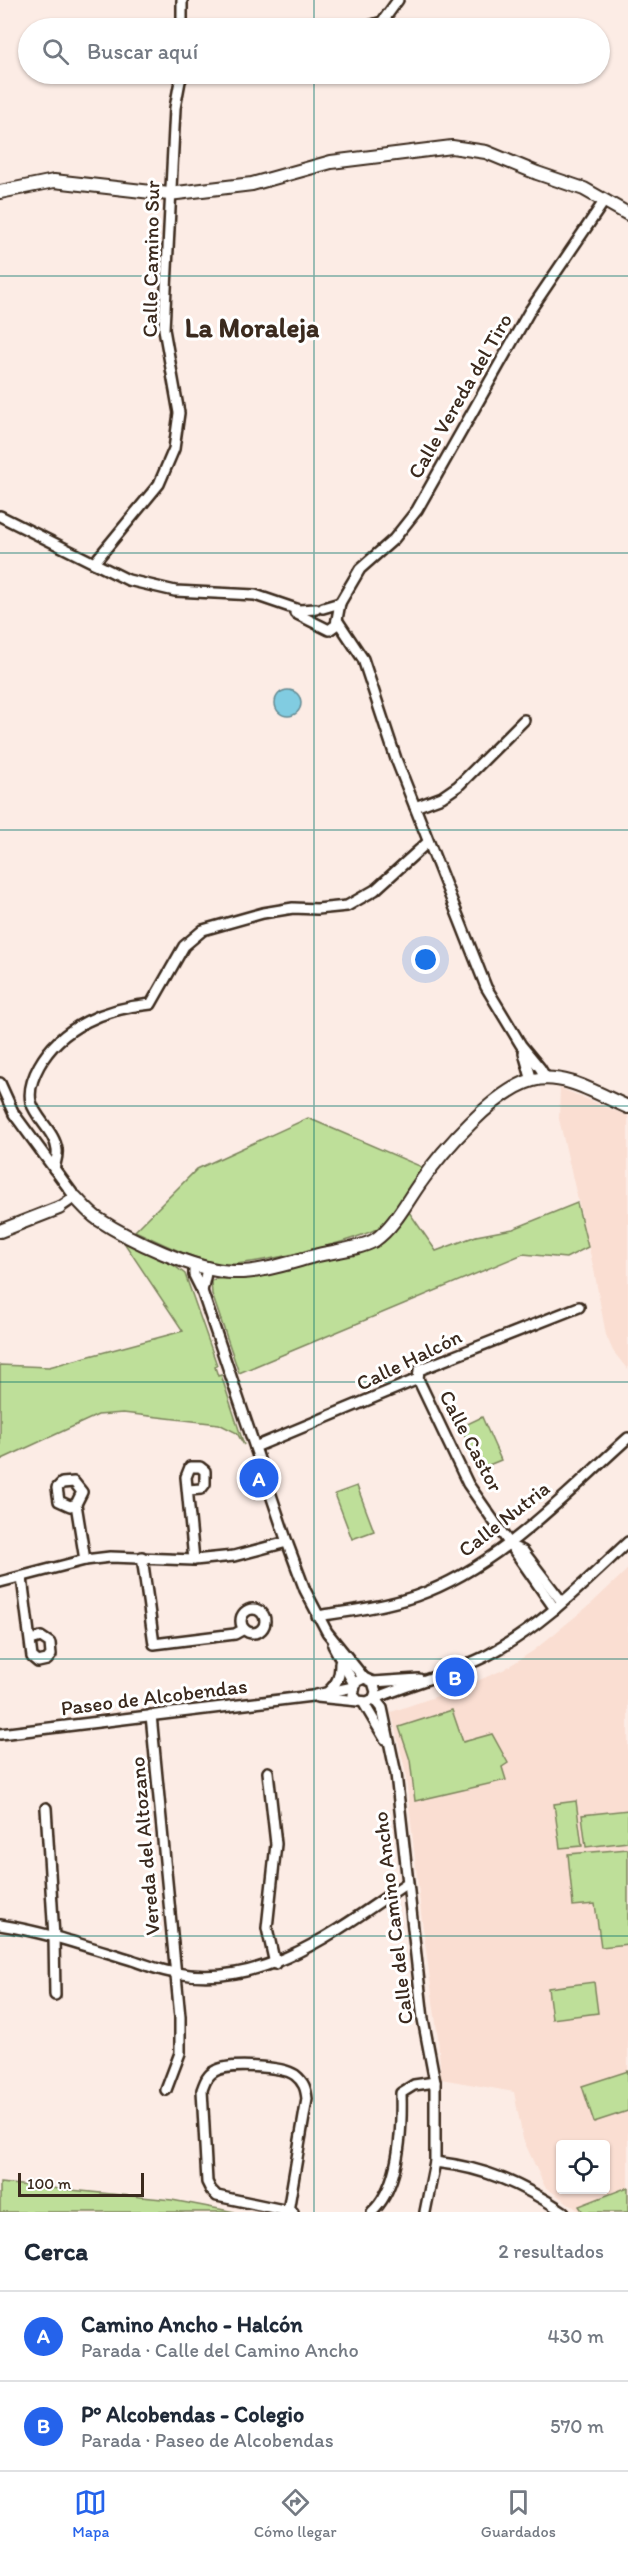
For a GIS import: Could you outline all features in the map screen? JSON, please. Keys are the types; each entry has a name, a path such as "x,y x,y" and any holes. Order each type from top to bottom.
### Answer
{"street":[{"path":"182,0 182,18"},
{"path":"385,18 398,0"},
{"name":"Calle Camino Sur","path":"94,563 159,484 174,448 178,413 164,330 175,108 179,84"},
{"path":"0,192 54,181 170,194 252,184 331,162 452,147 486,152 584,189 628,214"},
{"name":"Calle Vereda del Tiro","path":"329,630 334,628 340,603 360,569 394,539 417,510 529,312 605,200"},
{"path":"0,516 128,580 175,591 255,595 272,599 315,622 323,629 349,639"},
{"path":"286,606 304,611 340,603"},
{"path":"320,609 333,613 361,654 428,842 486,987 521,1045 546,1078"},
{"path":"315,622 313,614 320,609"},
{"path":"415,807 442,797 458,786 524,720"},
{"path":"54,1169 57,1151 51,1135 31,1102 30,1088 46,1053 67,1032 96,1016 130,1006 151,1004 184,946 203,930 263,913 293,908 317,909 347,906 375,890 395,869 428,842"},
{"path":"521,1045 532,1081"},
{"path":"0,1083 14,1114 79,1201 97,1218 194,1264 207,1269 234,1272 254,1270 374,1240 390,1227 426,1173 466,1127 507,1093 532,1081 546,1078 565,1081 628,1107"},
{"path":"0,1231 79,1201"},
{"path":"194,1264 194,1275 202,1291 286,1542 317,1616 354,1685 353,1695 361,1702 486,1656 520,1636 555,1609 628,1542"},
{"path":"202,1291 207,1269"},
{"name":"Calle Halcón","path":"255,1447 418,1380 419,1370 579,1307"},
{"name":"Calle Castor","path":"418,1380 468,1484 513,1545 519,1560 555,1609"},
{"name":"Calle Nutria","path":"317,1616 360,1610 415,1596 462,1576 513,1545 628,1438"},
{"path":"188,1490 194,1560"},
{"path":"76,1504 85,1560"},
{"path":"0,1582 85,1560 142,1557 194,1560 234,1556 286,1542"},
{"name":"Calle Castor","path":"513,1545 523,1551 562,1602"},
{"path":"142,1557 154,1644 234,1634 244,1629"},
{"path":"22,1578 31,1640"},
{"path":"327,1632 369,1680 376,1692 374,1698"},
{"path":"328,1691 337,1683 340,1661"},
{"path":"354,1685 369,1680 433,1677"},
{"name":"Paseo de Alcobendas","path":"0,1734 312,1696 354,1685"},
{"name":"Paseo de Alcobendas","path":"312,1696 361,1702"},
{"name":"Calle del Camino Ancho","path":"374,1698 380,1704 391,1749 399,1801 423,2019 435,2082 435,2162 425,2212"},
{"name":"Calle del Camino Ancho","path":"361,1702 391,1749"},
{"name":"Vereda del Altozano","path":"151,1716 180,2017 180,2053 166,2090"},
{"path":"268,1772 276,1844 267,1928 275,1964"},
{"path":"46,1808 55,1995"},
{"path":"0,1925 54,1937 175,1973 234,1975 275,1964 346,1923 407,1883"},
{"path":"243,2066 281,2070 293,2073 306,2088 307,2099 290,2211 217,2196 207,2182 202,2090 206,2079 219,2068 243,2066"},
{"path":"372,2212 385,2194 394,2166 400,2140 401,2093 414,2085 435,2082"},
{"path":"435,2162 493,2173 518,2184 564,2212"}],"shaded area":[{"path":"560,1088 628,1116 628,1370 613,1351 606,1335 594,1270 559,1119"},
{"path":"628,1569 628,2212 581,2212 545,2187 523,2139 514,2092 441,2079 405,1769 391,1712 458,1689 503,1670 533,1651 592,1603"}],"green space":[{"path":"308,1118 422,1167 399,1205 384,1224 354,1238 305,1252 235,1264 221,1264 199,1258 135,1231 197,1169"},
{"path":"577,1203 588,1247 566,1258 523,1254 239,1373 212,1294 211,1281 244,1279 369,1249 394,1232 409,1212 436,1251 476,1236 513,1229"},
{"path":"123,1241 164,1258 185,1274 217,1365 215,1367 218,1376 221,1375 244,1445 237,1433 219,1424 123,1413 98,1415 0,1460 0,1365 49,1367 183,1331"},
{"path":"482,1417 501,1460 479,1469 461,1427"},
{"path":"357,1486 374,1531 352,1539 335,1494"},
{"path":"452,1710 463,1742 492,1734 508,1763 502,1767 506,1780 415,1801 410,1760 399,1727"},
{"path":"576,1801 582,1846 560,1848 554,1804"},
{"path":"628,1810 628,1842 586,1847 582,1815"},
{"path":"628,1849 628,1944 601,1947 595,1904 573,1906 568,1854"},
{"path":"594,1982 598,2013 552,2019 548,1988"},
{"path":"628,2071 628,2111 594,2122 582,2086"},
{"path":"0,2183 172,2200 235,2212 0,2212"},
{"path":"628,2187 628,2212 583,2212 579,2206 610,2194"}],"water":[{"path":"288,690 297,694 301,703 297,712 288,716 279,712 275,703 279,694"}],"place":[{"name":"Camino Ancho - Halcón","path":"259,1478"},
{"name":"Pº Alcobendas - Colegio","path":"455,1677"}],"district":[{"name":"La Moraleja","path":"252,328"}]}
